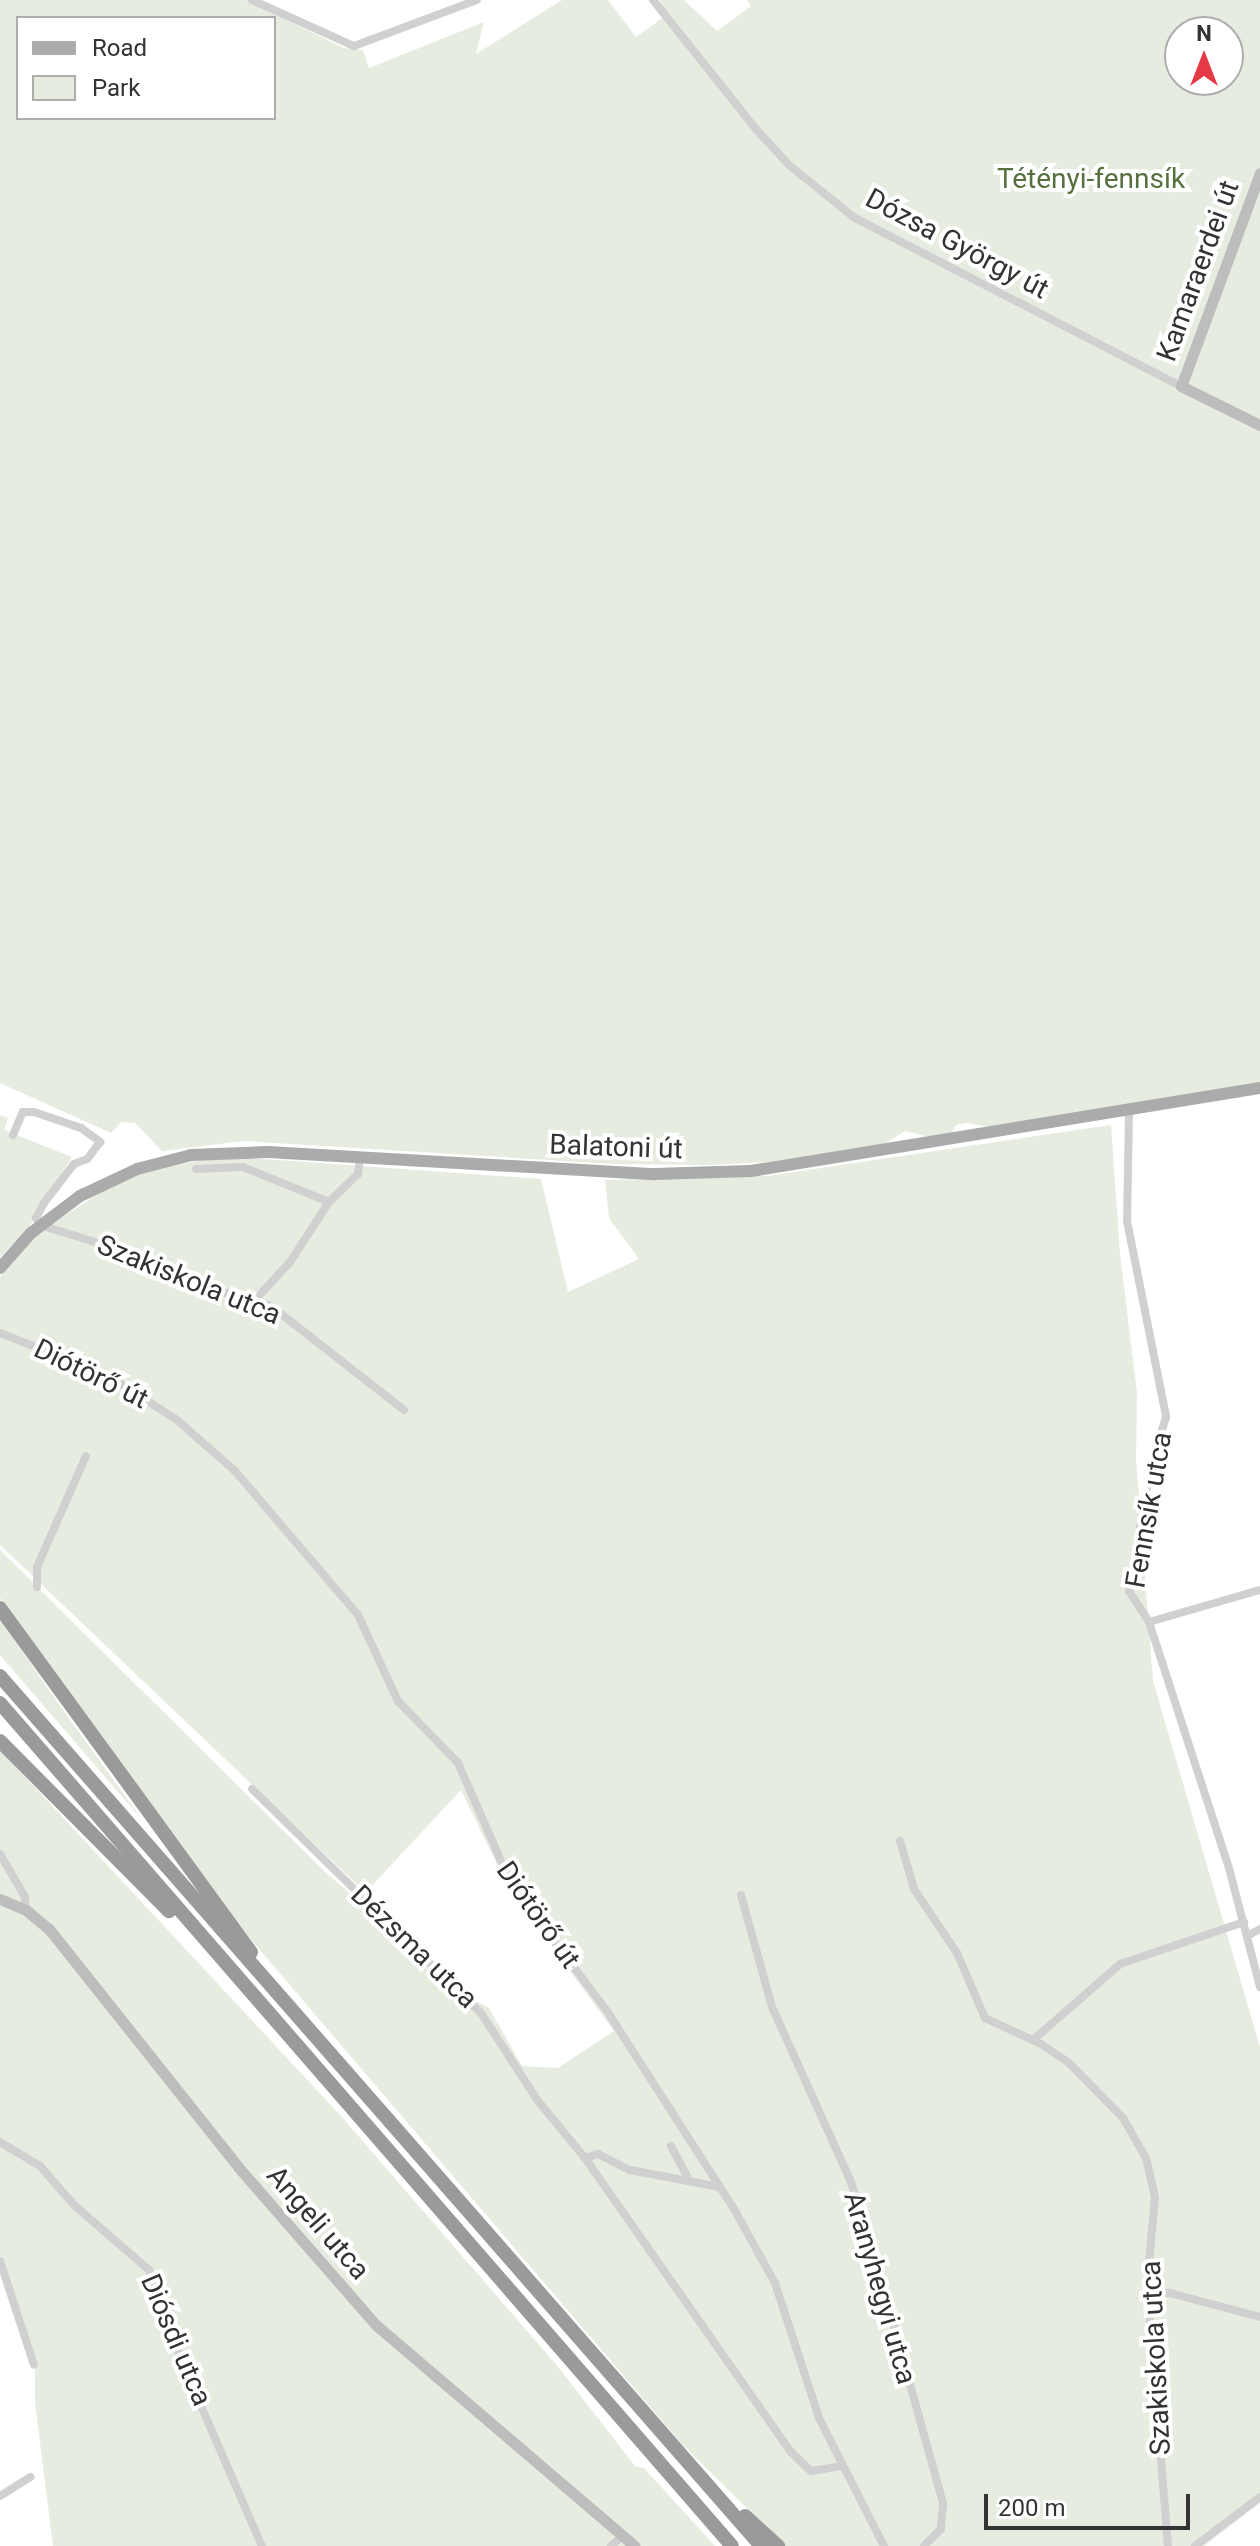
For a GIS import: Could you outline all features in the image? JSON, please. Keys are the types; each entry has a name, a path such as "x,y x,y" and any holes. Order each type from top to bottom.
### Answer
{"highway":[{"path":"0,1608 181,1863 237,1928 267,1980"},
{"path":"0,1676 761,2546"},
{"path":"0,1703 732,2546"},
{"path":"0,1741 189,1933 209,1944"},
{"path":"701,2481 778,2546"}],"main road":[{"name":"Balatoni út","path":"0,1268 40,1225 96,1187 176,1158 239,1152 654,1174 740,1172 1260,1088"}],"street":[{"path":"252,0 354,46 477,0"},
{"name":"Dózsa György út","path":"653,0 764,138 855,218 1260,425"},
{"name":"Kamaraerdei út","path":"1181,386 1260,173"},
{"path":"13,1135 23,1112 29,1111 81,1128 100,1142 87,1159 74,1164 44,1203 36,1218 40,1225"},
{"name":"Fennsík utca","path":"1129,1111 1127,1221 1166,1417 1151,1465 1129,1591 1149,1622 1244,1922 1260,1987"},
{"path":"255,1300 290,1262 329,1202 358,1174 360,1158"},
{"path":"196,1169 243,1167 329,1202"},
{"name":"Szakiskola utca","path":"40,1225 114,1248 175,1278 255,1300 289,1318 404,1410"},
{"name":"Diótörő út","path":"0,1333 107,1375 177,1420 235,1471 358,1615 398,1701 458,1763 511,1884 607,2011 719,2187 775,2283 811,2396 842,2466 884,2546"},
{"path":"37,1587 37,1567 86,1456"},
{"path":"1149,1622 1260,1590"},
{"name":"Dézsma utca","path":"252,1789 481,2013 538,2101 585,2158 790,2451 811,2471 842,2466"},
{"name":"Szakiskola utca","path":"900,1841 914,1889 957,1953 985,2018 1059,2055 1106,2099 1142,2148 1155,2197 1148,2294 1168,2546"},
{"path":"0,1854 25,1897 26,1910"},
{"name":"Aranyhegyi utca","path":"741,1895 772,2007 851,2182 870,2240 943,2504 941,2529 924,2546"},
{"name":"Angeli utca","path":"0,1899 26,1910 49,1929 239,2168 376,2325 635,2546"},
{"path":"1033,2040 1127,1960 1244,1922"},
{"path":"1247,1936 1260,1929"},
{"name":"Diósdi utca","path":"0,2142 40,2166 74,2205 149,2270 180,2358 262,2546"},
{"path":"671,2146 689,2180"},
{"path":"585,2158 598,2154 630,2170 719,2187"},
{"path":"0,2261 34,2365"},
{"path":"1148,2294 1170,2293 1260,2317"},
{"path":"0,2496 30,2477"},
{"path":"1195,2546 1260,2497"},
{"path":"611,2546 623,2536"}],"green space":[{"name":"Tétényi-fennsík","path":"0,0 246,0 344,48 363,50 369,68 484,22 476,54 562,0 608,0 636,37 664,17 660,0 684,0 717,31 751,6 747,0 1260,0 1260,1083 989,1127 966,1123 956,1125 952,1133 930,1137 905,1131 884,1144 770,1162 709,1165 614,1164 243,1141 162,1151 135,1123 121,1122 111,1133 0,1083"},
{"path":"0,1115 8,1118 4,1130 72,1157 29,1227 0,1257"},
{"path":"1111,1125 1120,1254 1137,1393 1136,1459 1153,1681 1260,2047 1260,2503 1204,2546 785,2546 681,2443 248,1936 0,1598 0,1550 325,1872 358,1900 365,1892 0,1545 0,1277 38,1233 107,1188 145,1171 222,1156 541,1179 568,1292 639,1259 609,1218 605,1180 767,1176","holes":["461,1790 507,1885 614,2031 558,2068 522,2066 489,2008 466,1996 366,1892"]},
{"path":"0,1619 58,1703 143,1821 0,1655"},
{"path":"0,1750 341,2116 559,2368 635,2466 644,2468 715,2546 53,2546 35,2403 35,2366 0,2261"}]}
